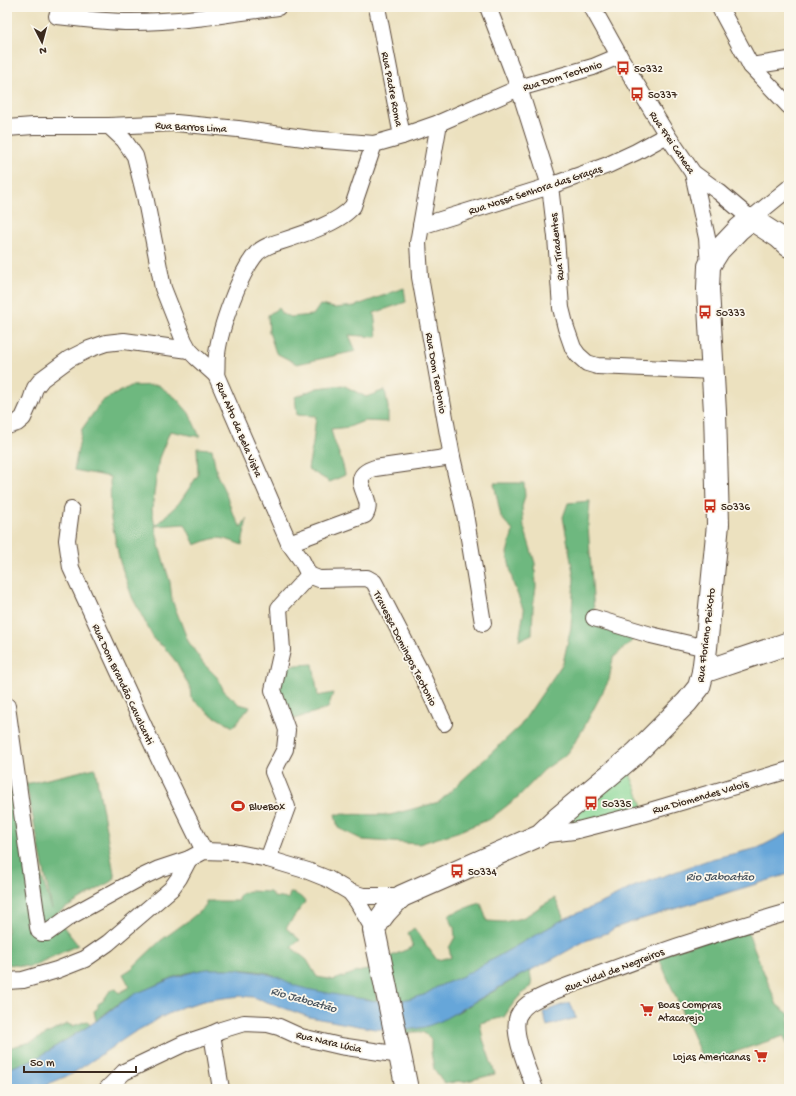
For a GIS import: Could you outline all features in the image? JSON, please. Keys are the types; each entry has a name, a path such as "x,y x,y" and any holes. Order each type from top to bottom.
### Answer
{"street":[{"path":"57,16 90,20 131,22 205,18 278,7"},
{"name":"Rua Padre Roma","path":"374,144 402,136 377,7"},
{"name":"Rua Tiradentes","path":"488,7 519,88 550,186 556,237 561,308 573,348 587,363 597,366 714,371"},
{"name":"Rua Frei Caneca","path":"592,7 619,56 667,135 693,173 719,192 751,219 779,237 789,246"},
{"path":"721,10 751,66 789,106"},
{"name":"Rua Dom Teotonio","path":"402,136 439,123 519,88 593,67 619,56"},
{"path":"751,66 789,60"},
{"name":"Rua Dom Teotonio","path":"439,123 418,243 420,277 452,457 466,514 483,623"},
{"name":"Rua Barros Lima","path":"7,128 33,126 183,124 238,129 311,139 374,144"},
{"name":"Rua Alto da Bela Vista","path":"109,126 124,140 135,156 145,196 163,288 172,314 189,350 216,375 289,543 305,568"},
{"name":"Rua Nossa Senhora das Graças","path":"421,226 550,186 608,165 667,135"},
{"path":"216,375 217,354 223,329 235,293 250,263 257,253 270,245 322,226 349,211 353,206 374,144"},
{"name":"Rua Floriano Peixoto","path":"374,930 384,913 402,896 540,835 558,818 636,753 687,702 699,687 703,672 706,648 718,524 714,371 708,289 709,266 707,238 693,173"},
{"path":"709,266 719,250 739,229 789,188"},
{"path":"7,426 17,423 23,418 35,388 42,379 69,359 89,349 124,341 189,350"},
{"path":"289,543 365,515 367,512 368,503 361,485 361,478 362,474 366,471 375,468 452,457"},
{"name":"Rua Dom Brandão Cavalcanti","path":"71,510 67,540 71,568 160,761 204,851"},
{"path":"268,858 287,807 273,772 285,749 287,730 273,690 282,650 279,608 305,568"},
{"name":"Travessa Domingos Teotonio","path":"305,568 319,578 367,578 374,582 420,671 444,723"},
{"path":"594,618 651,635 706,648"},
{"path":"703,672 789,643"},
{"path":"7,706 39,931 42,933 47,932 69,917 138,879 160,869 189,859 204,851 233,852 268,858 308,871 328,879 350,892 363,896 402,896"},
{"name":"Rua Diomendes Valois","path":"540,835 574,831 646,812 789,770"},
{"path":"7,982 23,980 57,970 85,959 108,943 171,889 179,878 189,859"},
{"path":"350,892 374,930 407,1089"},
{"name":"Rua Vidal de Negreiros","path":"535,1089 522,1053 517,1024 519,1014 533,1001 636,960 732,928 789,912"},
{"name":"Rua Nara Lúcia","path":"107,1089 124,1072 185,1043 240,1024 268,1024 279,1027 301,1037 340,1046 398,1047"},
{"path":"212,1034 221,1089"}],"green space":[{"path":"404,288 406,302 374,313 377,337 349,335 356,351 297,364 276,353 269,332 268,315 278,308 282,314 291,317 313,315 320,305 335,308 355,306"},
{"path":"158,385 176,398 189,413 200,437 170,431 159,458 152,509 170,582 172,600 188,641 203,663 217,677 224,691 239,704 250,707 233,727 210,714 191,698 190,688 177,663 164,647 155,641 132,597 120,562 111,519 110,477 74,470 82,429 102,401 131,386"},
{"path":"343,385 366,397 385,390 388,407 388,422 364,421 349,427 331,429 345,475 330,482 308,469 316,416 297,415 295,397 317,388"},
{"path":"197,448 212,449 217,475 226,494 232,512 241,527 247,518 242,545 218,538 195,545 185,524 155,526 179,503 198,475"},
{"path":"494,483 524,483 525,496 522,507 524,527 535,563 536,587 533,607 532,634 519,640 524,611 513,583 507,553 513,531 501,517"},
{"path":"590,501 588,525 595,626 634,639 613,658 609,680 583,729 568,753 544,770 518,797 490,819 457,832 419,844 363,840 338,828 335,814 390,815 439,802 520,726 563,663 571,627 574,578 563,517 568,503"},
{"path":"313,664 318,696 333,693 328,708 288,721 278,690 282,666"},
{"path":"95,768 115,879 54,915 78,945 30,967 7,964 7,782 12,781 52,909 26,784"},
{"path":"628,769 643,806 572,829 566,820"},
{"path":"249,891 270,892 274,897 288,899 290,893 301,897 305,902 286,928 300,940 291,947 307,960 317,977 334,980 357,972 372,969 377,1001 336,996 305,990 263,972 215,969 196,971 176,976 122,1002 96,1021 94,1011 98,1008 98,1004 103,1001 111,989 116,989 119,993 130,987 123,974 131,969 160,941 206,906 206,901 238,901 241,894"},
{"path":"555,898 564,919 463,976 437,987 424,995 395,1002 389,957 413,947 408,933 414,928 437,960 451,958 449,948 455,937 454,927 448,915 481,903 487,921 504,922 522,918"},
{"path":"746,928 777,1005 789,1014 789,1049 784,1036 704,1062 658,956"},
{"path":"530,970 532,986 516,1000 504,1017 480,1023 483,1039 495,1074 463,1082 459,1081 445,1084 434,1069 431,1052 431,1039 421,1032 403,1035 401,1031 425,1027 460,1011"},
{"path":"87,1021 90,1025 37,1058 7,1069 7,1048 31,1042 67,1024 73,1026"}],"water":[{"name":"Rio Jaboatão","path":"789,832 789,874 615,928 607,933 585,941 519,976 441,1021 425,1027 401,1031 375,1029 309,1017 253,997 240,996 208,1000 182,1007 162,1017 133,1033 72,1074 48,1084 44,1089 7,1089 7,1069 37,1058 87,1027 135,994 173,978 207,969 235,969 264,973 307,989 343,996 395,1002 424,995 437,987 463,976 564,919 606,901 633,887 711,859 758,848"},
{"path":"570,1002 576,1018 547,1026 543,1012"}],"place":[{"name":"50332","path":"623,68"},
{"name":"50337","path":"637,94"},
{"name":"50333","path":"705,312"},
{"name":"50336","path":"710,506"},
{"name":"50335","path":"591,803"},
{"name":"BlueBox","path":"238,806"},
{"name":"50334","path":"457,871"},
{"name":"Boas Compras Atacarejo","path":"647,1010"},
{"name":"Lojas Americanas","path":"761,1056"}]}
